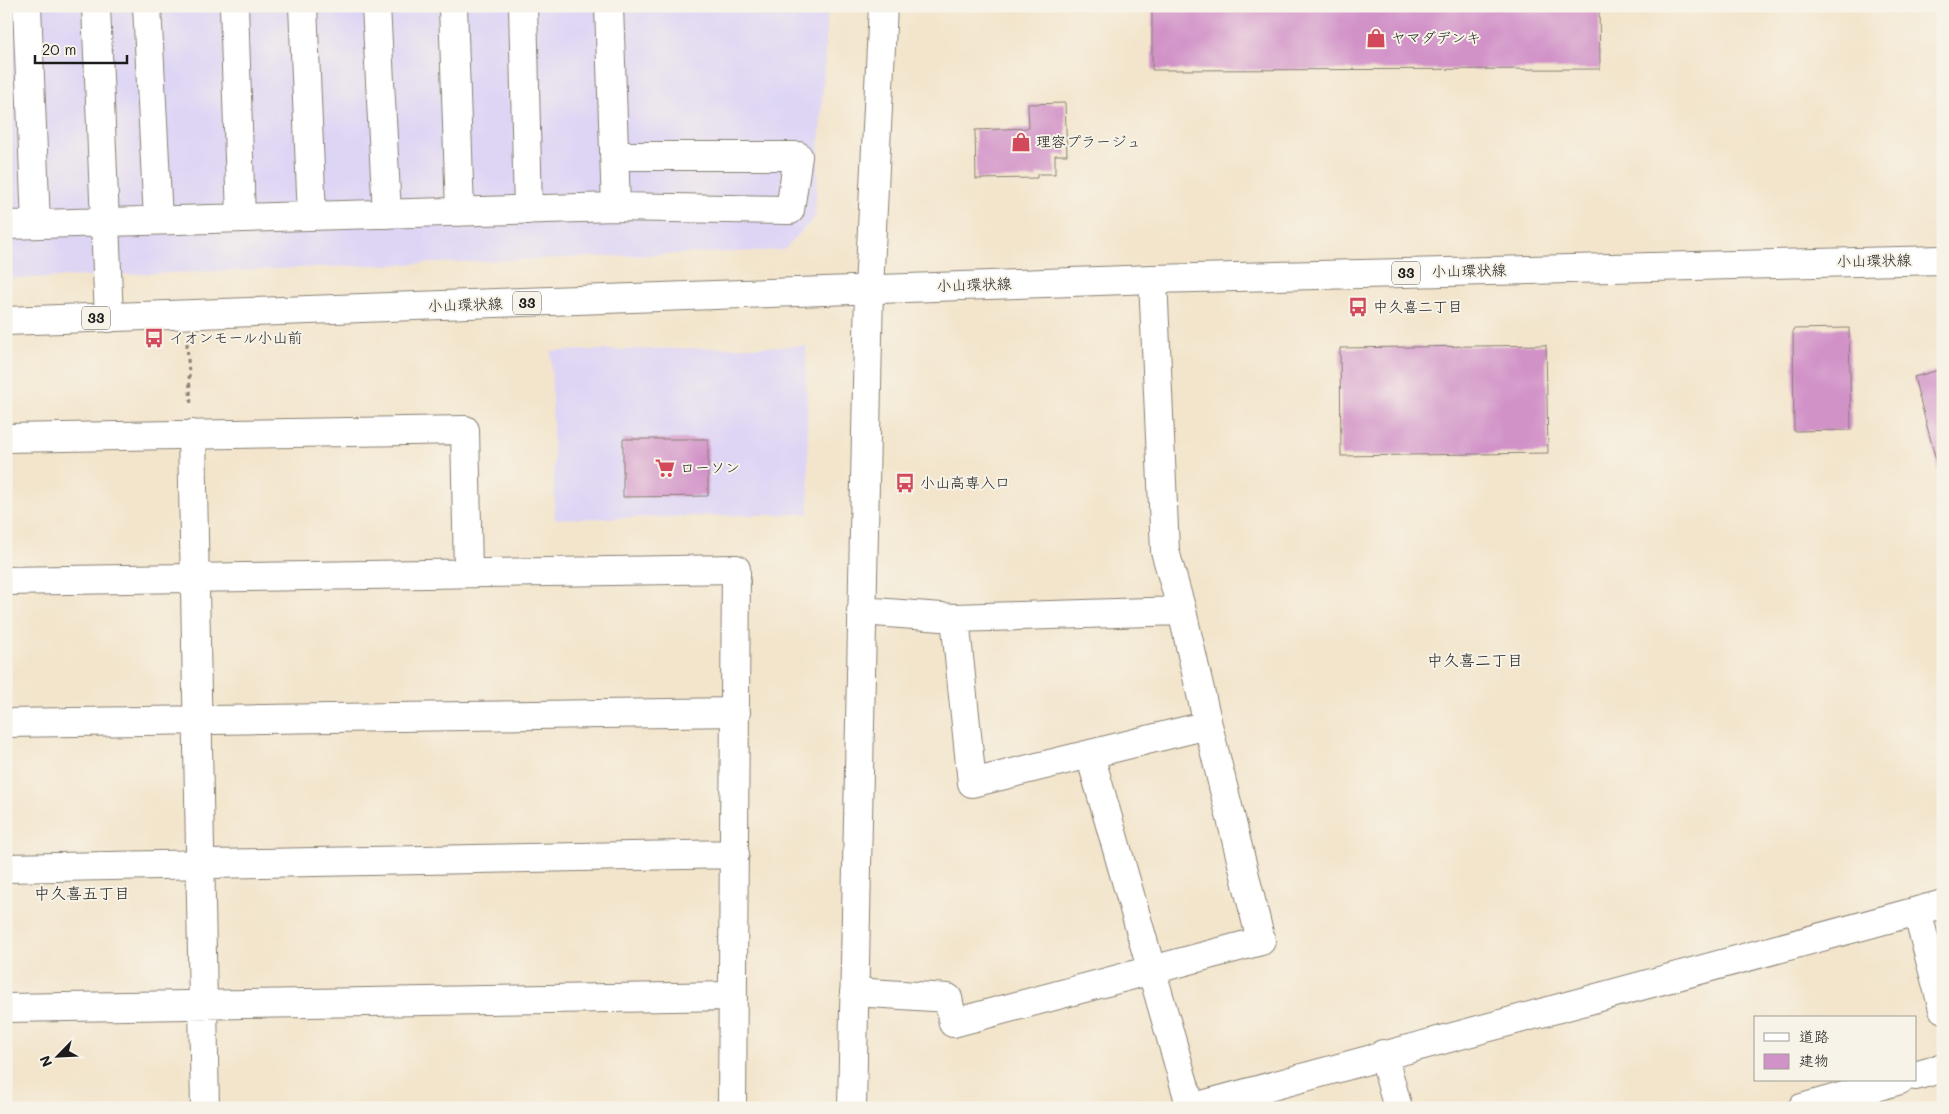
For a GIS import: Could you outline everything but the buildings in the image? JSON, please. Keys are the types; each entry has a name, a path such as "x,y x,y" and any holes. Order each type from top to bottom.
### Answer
{"street":[{"path":"27,6 36,224"},
{"path":"96,6 109,318"},
{"path":"147,6 158,220"},
{"path":"234,6 241,218"},
{"path":"303,6 312,216"},
{"path":"376,6 387,214"},
{"path":"454,6 460,212"},
{"path":"523,6 528,210"},
{"path":"609,6 616,207"},
{"path":"852,1108 869,289 883,6"},
{"path":"6,225 616,207 790,210 798,156 614,156"},
{"name":"小山環状線","path":"6,321 186,316 1153,279 1943,260"},
{"path":"854,992 948,998 953,1023 1261,941 1182,611 1165,551 1153,279"},
{"path":"6,438 465,430 468,572"},
{"path":"192,434 206,1108"},
{"path":"6,581 736,569 732,1108"},
{"path":"861,611 955,618 1182,611"},
{"path":"955,618 972,783 1208,725"},
{"path":"6,723 736,712"},
{"path":"1090,755 1191,1108 1383,1054 1943,904"},
{"path":"6,868 734,854"},
{"path":"1916,911 1943,1009"},
{"path":"6,1008 733,996"},
{"path":"1383,1054 1398,1108"},
{"path":"1916,1076 1943,1068"},
{"path":"1802,1108 1893,1082"}],"path":[{"path":"186,316 192,434"}],"shaded area":[{"path":"6,6 828,6 815,217 784,250 6,279"},
{"path":"806,346 809,514 555,519 551,351"}],"place":[{"name":"ヤマダデンキ","path":"1376,38"},
{"name":"理容プラージュ","path":"1021,142"},
{"name":"中久喜二丁目","path":"1358,307"},
{"name":"イオンモール小山前","path":"154,338"},
{"name":"ローソン","path":"665,468"},
{"name":"小山高専入口","path":"905,483"}],"district":[{"name":"中久喜二丁目","path":"1475,660"},
{"name":"中久喜五丁目","path":"82,893"}]}
